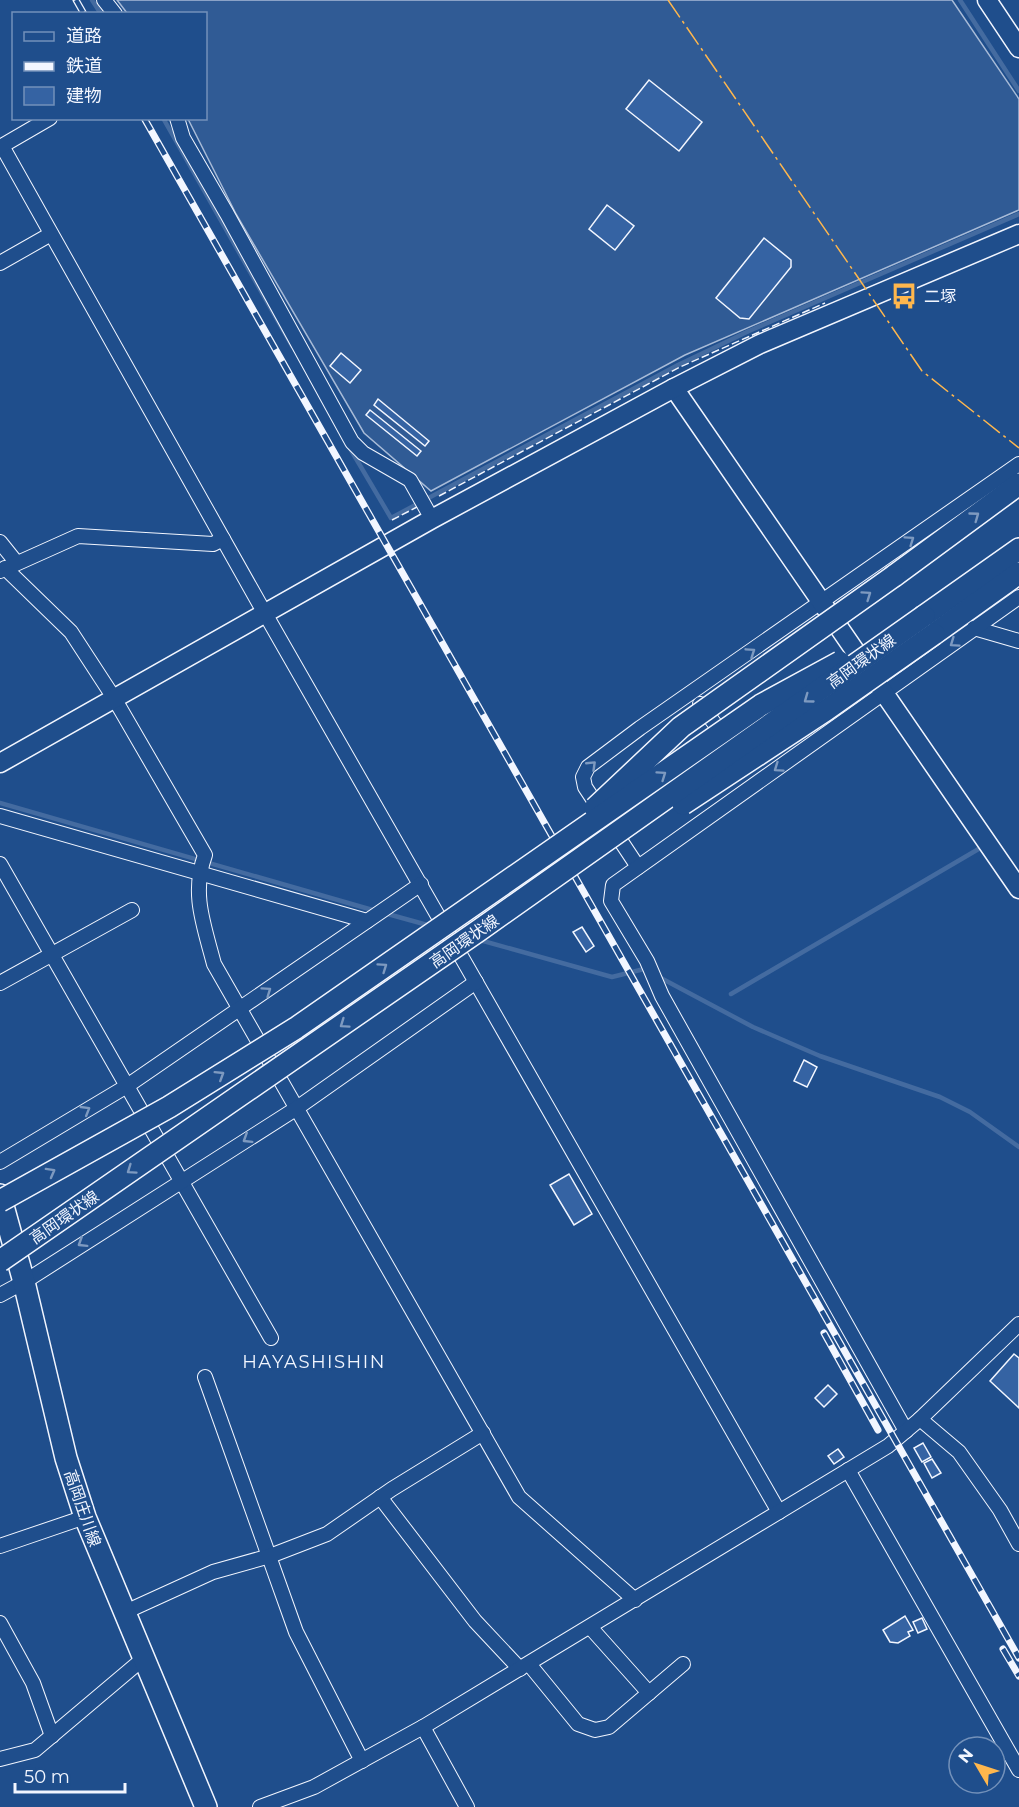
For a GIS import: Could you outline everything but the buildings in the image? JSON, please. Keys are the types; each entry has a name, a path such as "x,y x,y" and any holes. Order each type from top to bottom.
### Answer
{"main road":[{"path":"545,856 681,727 1019,484"},
{"name":"高岡環状線","path":"0,1261 478,931 929,625 1019,549"},
{"path":"929,625 1019,573"},
{"name":"高岡環状線","path":"0,1201 169,1107 296,1028 760,705 929,625"},
{"name":"高岡庄川線","path":"0,1196 24,1282 66,1458 85,1517 123,1613 206,1807"}],"street":[{"path":"104,0 113,12"},
{"path":"987,0 1019,48"},
{"path":"48,120 1,147 779,1512"},
{"path":"178,120 183,138 352,442 363,453 410,480 432,519"},
{"path":"0,263 51,234"},
{"path":"0,763 432,519 674,388 760,344 1019,234"},
{"path":"674,388 1019,889"},
{"path":"638,867 585,788 583,777 588,767 1019,464"},
{"path":"7,567 78,536 213,544 223,538"},
{"path":"0,542 7,567 71,632 114,699 202,865 197,894 214,964 519,1497 635,1600"},
{"path":"906,1431 662,996 647,961 611,901 613,885 1019,597"},
{"path":"974,628 1019,640"},
{"path":"692,692 758,782"},
{"path":"0,816 202,865 367,921"},
{"path":"0,864 271,1338"},
{"path":"0,1162 127,1086 241,1010 421,884"},
{"path":"0,984 132,910"},
{"path":"0,1295 297,1108 476,982"},
{"path":"260,1807 314,1787 423,1727 848,1470 906,1431 1019,1324"},
{"path":"205,1377 296,1632 362,1761"},
{"path":"920,1419 959,1452 1014,1525 1019,1544"},
{"path":"123,1613 213,1572 270,1556 327,1534 380,1497 483,1434"},
{"path":"848,1470 1019,1770"},
{"path":"380,1497 475,1621 524,1666 578,1724 595,1731 609,1726 683,1664"},
{"path":"0,1546 85,1517"},
{"path":"0,1623 33,1683 52,1736"},
{"path":"590,1627 649,1693"},
{"path":"0,1759 35,1750 144,1658"},
{"path":"423,1727 467,1807"}],"shaded area":[{"path":"117,0 952,0 1019,99 1019,210 685,355 431,491 364,433 236,214 189,120 207,120 207,12 126,12"}],"waterway":[{"path":"92,0 100,12"},
{"path":"960,0 1019,91"},
{"path":"164,120 292,346"},
{"path":"348,445 391,518 678,365 749,331 1019,214"},
{"path":"0,803 376,911"},
{"path":"731,994 982,847"},
{"path":"384,913 431,926"},
{"path":"476,939 612,977 647,970"},
{"path":"657,976 753,1027 820,1056 940,1097 970,1112 1019,1147"}],"railway":[{"path":"76,0 83,12"},
{"path":"145,120 1019,1658"},
{"path":"824,1333 878,1430"},
{"path":"1003,1649 1019,1676"}],"fence":[{"path":"439,496 680,367 825,303"},
{"path":"392,520 417,507"}],"power":[{"path":"668,0 922,371 1019,448"}],"place":[{"name":"二塚","path":"904,296"}],"district":[{"name":"HAYASHISHIN","path":"314,1362"}]}
